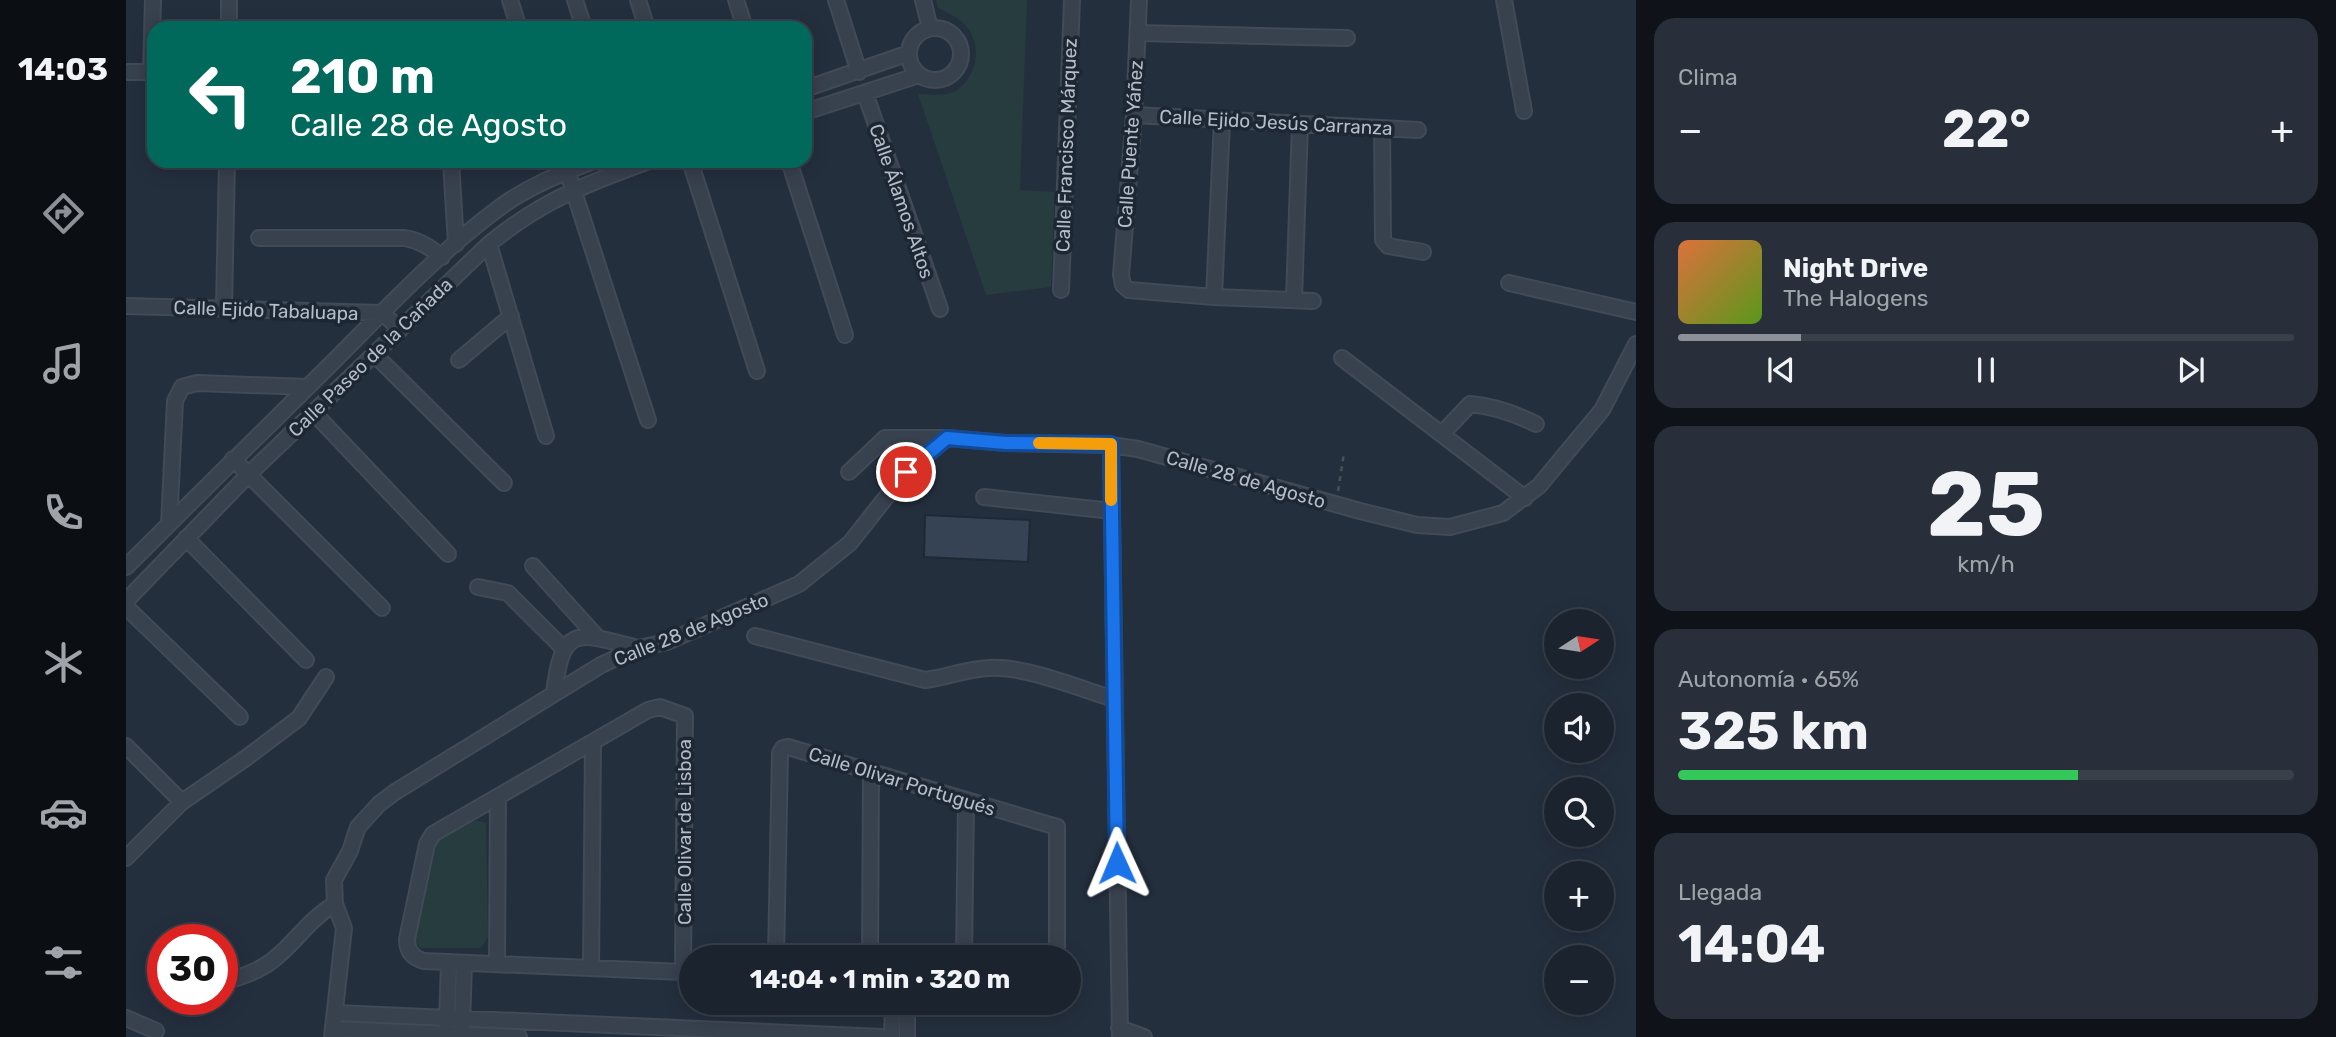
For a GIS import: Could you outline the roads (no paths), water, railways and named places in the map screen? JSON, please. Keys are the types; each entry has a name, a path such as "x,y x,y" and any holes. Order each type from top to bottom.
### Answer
{"street":[{"path":"153,0 153,21"},
{"path":"229,0 229,21"},
{"path":"509,0 516,21"},
{"path":"575,0 582,21"},
{"path":"638,0 645,21"},
{"path":"736,0 743,21"},
{"path":"836,0 859,72"},
{"path":"923,0 930,28"},
{"name":"Calle Francisco Márquez","path":"1061,289 1072,0"},
{"name":"Calle Puente Yáñez","path":"1139,0 1134,115 1121,275 1126,288 1214,297"},
{"path":"1504,0 1524,111"},
{"path":"930,28 947,31 959,44 960,61 956,69 943,79 934,80 919,75 909,61 915,37 930,28"},
{"path":"1138,33 1347,38"},
{"path":"812,87 909,53"},
{"path":"126,72 147,72"},
{"path":"812,110 919,75"},
{"name":"Calle Álamos Altos","path":"865,93 940,309"},
{"name":"Calle Ejido Jesús Carranza","path":"1134,115 1418,130"},
{"path":"1222,120 1214,297 1313,300"},
{"path":"1294,299 1300,124"},
{"path":"1382,128 1383,240 1388,246 1423,252"},
{"path":"224,308 227,168"},
{"path":"451,168 456,244"},
{"name":"Calle Paseo de la Cañada","path":"126,567 233,459 456,244 500,207 563,168"},
{"path":"567,168 648,420"},
{"name":"Calle Paseo de la Cañada","path":"126,601 248,475 489,244 532,212 574,189 630,168"},
{"path":"692,168 757,371"},
{"path":"791,168 845,335"},
{"path":"259,238 405,238 427,245 442,257"},
{"path":"489,244 546,436"},
{"path":"1509,283 1636,312"},
{"name":"Calle Ejido Tabaluapa","path":"126,306 383,313 400,330"},
{"path":"459,360 511,316"},
{"name":"Calle 28 de Agosto","path":"333,1033 344,928 335,904 334,880 350,851 358,827 379,804 582,675 638,648 667,642 792,589 850,543 918,460 947,438 1006,443 1111,444 1417,525 1450,527 1503,513 1539,486 1602,410 1636,344"},
{"path":"374,354 504,483"},
{"path":"1342,358 1525,498"},
{"path":"169,524 174,401 182,387 197,383 307,387"},
{"path":"1442,434 1470,404 1484,405 1536,424"},
{"path":"314,413 448,554"},
{"path":"849,472 885,438 947,438"},
{"path":"1111,444 1119,1033 1144,1037"},
{"path":"233,459 382,608"},
{"path":"984,497 1112,511"},
{"path":"186,538 306,660"},
{"path":"533,566 597,637"},
{"path":"478,587 508,593 564,648"},
{"path":"126,607 240,717"},
{"path":"755,636 925,680 975,669 1010,668 1114,699"},
{"path":"554,694 557,667 564,648 580,638 597,637 638,648"},
{"path":"126,858 182,802 299,718 326,677"},
{"name":"Calle Olivar de Lisboa","path":"653,708 685,716 683,972 416,958 407,944 427,844 433,834 498,797 653,708"},
{"path":"591,968 593,742"},
{"path":"126,746 182,802"},
{"name":"Calle Olivar Portugués","path":"776,945 780,753 783,748 788,747 1057,827 1057,945"},
{"path":"870,945 871,772"},
{"path":"497,964 498,797"},
{"path":"964,945 966,801"},
{"path":"238,978 268,964 316,918 335,904"},
{"path":"447,1034 455,1019 457,962"},
{"path":"336,1013 518,1021 533,1030 881,1037"},
{"path":"892,1037 893,1015"},
{"path":"907,1015 907,1037"},
{"path":"126,1017 156,1031"},
{"path":"455,1019 462,1034"},
{"path":"333,1033 518,1037 518,1021"}]}
